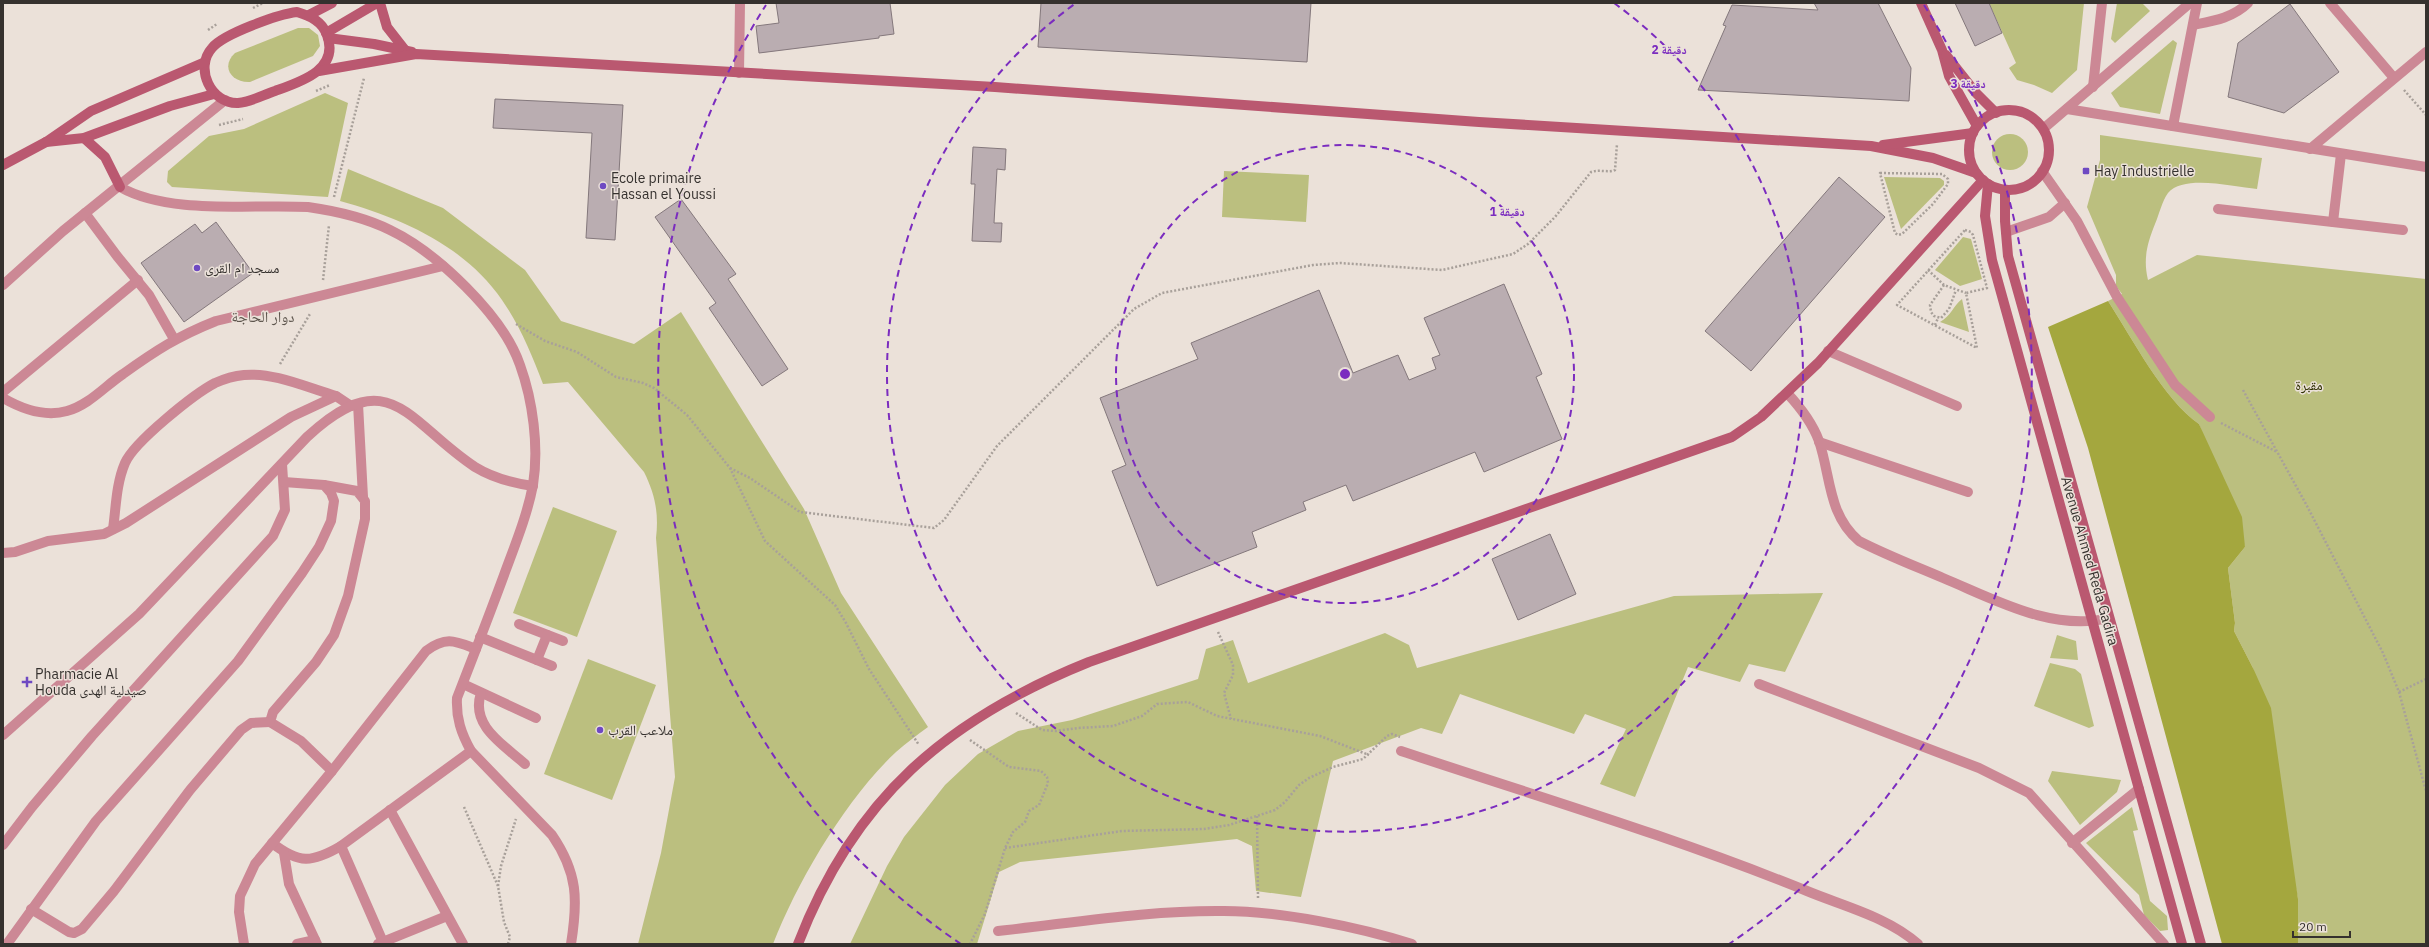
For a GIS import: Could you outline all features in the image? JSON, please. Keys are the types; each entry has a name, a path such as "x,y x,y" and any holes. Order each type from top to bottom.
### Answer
{"street":[{"path":"309,15 332,3"},
{"path":"327,36 378,3 387,27 404,50"},
{"path":"739,73 740,3"},
{"path":"1921,3 1942,50 1949,76 1975,130"},
{"path":"2093,87 2102,3"},
{"path":"2043,129 2190,3"},
{"path":"2173,126 2197,3"},
{"path":"2193,25 2224,18 2236,13 2248,3"},
{"path":"2330,3 2394,78"},
{"path":"297,12 309,15 319,22 327,36 329,57 319,70 307,79 247,102 236,103 225,100 214,94 205,79 205,62 211,48 223,38 285,13 297,12"},
{"path":"327,36 404,50 416,54"},
{"path":"1942,50 1976,93 1996,113"},
{"path":"2310,148 2426,52"},
{"path":"319,70 416,54 995,87 1871,146 1933,158 2005,190 2022,188 2036,179 2046,163 2048,146 2043,129 2034,119 2022,112 2005,110 1986,118 1975,130 1969,149 1972,166 1982,179"},
{"path":"3,165 46,142 91,111 205,62"},
{"path":"46,142 84,138 170,106 214,94"},
{"path":"3,285 85,213 120,187 225,100"},
{"path":"2067,109 2426,167"},
{"path":"1871,146 1975,130"},
{"path":"84,138 105,157 120,187 144,198 170,204 286,206 331,210 357,217 389,229 407,239 443,266 462,283 495,322 520,364 527,390 534,442 535,464 533,486 521,531 462,684 458,698 458,718 465,740 471,751 552,835 569,863 576,898 571,944"},
{"path":"2333,222 2341,154"},
{"path":"2042,171 2077,221 2116,297 2175,385 2210,418"},
{"path":"798,944 815,905 849,844 888,793 926,755 957,731 1001,703 1033,686 1082,665 1714,445 1749,427 1787,393 1828,351 1982,179"},
{"name":"Avenue Ahmed Reda Gadira","path":"1982,179 1992,260 2182,944"},
{"name":"Avenue Ahmed Reda Gadira","path":"2005,190 2008,256 2201,944"},
{"path":"2006,232 2049,217 2065,203"},
{"path":"2218,209 2403,230"},
{"path":"85,213 116,256 138,280 174,339"},
{"path":"3,398 31,410 53,414 68,411 84,404 122,374 174,339 216,321 443,266"},
{"path":"3,392 138,280"},
{"path":"1828,351 1958,406"},
{"path":"113,529 121,476 125,462 134,448 153,430 214,384 227,378 246,375 262,376 336,396 354,405"},
{"path":"1787,393 1805,414 1819,442 1838,515 1846,529 1859,541 2025,611 2060,620 2093,622 2109,618"},
{"path":"3,553 15,552 48,541 92,536 126,523 291,417 336,396"},
{"path":"3,735 139,614 327,418 354,405 375,401 393,403 408,411 475,467 496,478 515,484 533,486"},
{"path":"270,722 272,712 325,650 343,613 365,518 366,506 363,497 354,405"},
{"path":"1819,442 1968,492"},
{"path":"4,842 32,806 92,736 273,536 285,510 282,464"},
{"path":"284,482 357,491 363,497"},
{"path":"7,944 31,908 96,821 238,661 320,547 331,521 334,501 331,493 324,486"},
{"path":"519,624 563,642"},
{"path":"537,660 546,635"},
{"path":"480,638 552,666"},
{"path":"244,944 239,912 240,896 254,864 332,771 426,651 440,642 452,640 476,649"},
{"path":"462,684 536,718"},
{"path":"1759,684 1979,768 2029,793 2072,843 2164,944"},
{"path":"481,693 479,709 485,727 525,764"},
{"path":"31,908 69,932 74,933 82,929 114,891 190,790 241,730 251,724 270,722 301,741 332,771"},
{"path":"272,843 284,853 301,859 312,860 323,857 341,846 471,751"},
{"path":"1401,751 1578,809 1782,881 1884,922 1908,936 1918,944"},
{"path":"2072,843 2139,789"},
{"path":"390,810 462,944"},
{"path":"341,846 380,943 448,916"},
{"path":"284,853 289,884 316,942 297,944"},
{"path":"998,931 1164,913 1225,911 1258,913 1329,924 1412,944"}],"path":[{"path":"331,210 369,61"},
{"path":"2394,78 2426,115"},
{"path":"730,468 755,481 800,512 934,528 944,520 997,446 1134,309 1147,300 1162,293 1313,265 1340,263 1442,270 1513,254 1528,244 1555,217 1591,172 1598,169 1611,172 1615,170 1618,130"},
{"path":"1880,173 1909,173 1942,174 1948,179 1948,184 1933,204 1902,234 1898,235 1895,232 1880,173"},
{"path":"1928,270 1944,285 1956,290 1966,293 1987,288 1971,232 1965,230 1959,234 1897,305 1977,348 1966,293"},
{"path":"1938,318 1931,312 1930,305 1944,285"},
{"path":"1935,325 1938,318 1941,318 1949,309 1956,290"},
{"path":"495,322 514,323 523,326 545,341 577,352 612,375 654,388 687,415 730,468 765,541 835,605 846,623 868,668 926,755"},
{"path":"2243,390 2278,453 2375,639 2399,692 2426,790"},
{"path":"2210,418 2278,453"},
{"path":"1212,619 1233,665 1232,675 1224,693 1231,719"},
{"path":"2399,692 2426,679"},
{"path":"1001,703 1042,730 1050,731 1113,726 1142,716 1154,705 1161,703 1188,702 1210,713 1231,719 1320,736 1369,755"},
{"path":"957,731 1003,764 1017,769 1041,771 1048,780 1044,798 1040,800 1038,806 1029,811 1025,822 1017,827 1005,848 985,914 970,944"},
{"path":"1005,848 1122,831 1214,828 1257,816 1280,806 1299,785 1309,778 1369,755 1383,738 1392,734 1402,739 1403,743 1401,751"},
{"path":"464,807 498,886 504,922 510,937 508,944"},
{"path":"1257,816 1258,913"},
{"path":"498,886 501,866 516,819"}],"green space":[{"path":"1989,3 2084,3 2077,70 2052,93 2034,85 2017,80 2009,68 2016,63"},
{"path":"2117,3 2142,3 2150,11 2115,43 2111,39"},
{"path":"298,28 309,28 318,35 320,46 313,56 250,82 238,80 230,73 228,64 235,53"},
{"path":"2173,40 2177,43 2160,114 2120,107 2111,93"},
{"path":"325,93 348,103 328,197 172,187 167,182 168,171 209,136 244,129"},
{"path":"2014,134 2023,139 2027,145 2027,159 2023,165 2014,170 2006,170 1997,165 1993,159 1992,148 1997,139 2003,135"},
{"name":"مقبرة","path":"2100,135 2262,158 2257,189 2223,184 2197,183 2175,187 2168,193 2162,204 2148,245 2146,265 2148,280 2197,255 2426,279 2426,944 2298,944 2298,899 2253,668 2234,631 2235,623 2228,568 2245,547 2199,424 2173,400 2161,384 2108,301 2122,294 2116,286 2116,275 2087,207 2100,160"},
{"path":"348,169 443,208 525,270 561,321 634,344 681,312 804,509 841,593 928,727 896,752 877,771 859,793 825,842 810,868 783,919 773,944 638,944 661,853 675,777 656,538 657,520 651,488 644,472 568,382 543,384 525,341 502,300 487,281 469,264 430,236 408,225 340,201"},
{"path":"1224,171 1309,175 1306,222 1222,217"},
{"path":"1884,177 1940,178 1944,181 1944,185 1901,229"},
{"path":"1963,237 1971,239 1982,279 1960,286 1935,270"},
{"path":"1962,299 1969,332 1940,322 1947,317"},
{"path":"553,507 617,531 577,637 513,613"},
{"path":"1823,593 1785,672 1749,664 1740,682 1688,667 1635,797 1600,784 1626,729 1585,714 1574,734 1460,694 1442,734 1421,728 1333,761 1301,897 1256,891 1252,846 1237,839 1020,862 999,872 977,944 850,944 887,866 904,837 945,785 978,754 1018,731 1072,720 1198,679 1206,649 1233,640 1248,683 1385,633 1409,645 1417,668 1674,596"},
{"path":"2057,635 2076,641 2078,660 2050,658"},
{"name":"ملاعب القرب","path":"588,659 656,685 612,800 544,774"},
{"path":"2050,663 2075,669 2081,674 2094,726 2089,728 2034,706"},
{"path":"2052,771 2121,780 2117,792 2080,825 2048,781"},
{"path":"2132,807 2138,830 2133,831 2150,901 2167,916 2168,930 2160,931 2144,915 2139,895 2086,843"}],"shaded area":[{"path":"2108,301 2161,384 2173,400 2199,424 2242,517 2245,547 2228,568 2235,623 2234,631 2271,708 2298,899 2298,944 2222,944 2088,448 2048,327"}],"building":[{"path":"776,3 890,3 894,34 879,36 879,38 759,53 756,26 779,23"},
{"path":"1041,3 1311,3 1307,62 1038,47"},
{"path":"1814,3 1878,3 1911,68 1909,101 1698,90 1726,26 1723,25 1732,5 1818,10"},
{"path":"1955,3 1989,3 2002,33 1975,46"},
{"path":"2290,4 2339,72 2284,113 2228,97 2238,43"},
{"name":"Ecole primaire Hassan el Youssi","path":"495,99 623,105 615,240 586,238 592,133 493,128"},
{"path":"973,147 1006,149 1005,170 997,169 994,223 1002,223 1001,242 972,241 975,184 971,184"},
{"path":"1839,177 1885,217 1751,371 1705,331"},
{"path":"681,199 736,274 728,279 788,369 762,386 709,308 716,303 655,217"},
{"name":"مسجد ام القرى","path":"216,222 253,273 184,322 141,263 195,224 202,233"},
{"path":"1504,284 1542,374 1536,377 1562,439 1484,472 1475,452 1353,501 1346,485 1303,502 1306,510 1252,532 1257,547 1157,586 1112,471 1126,465 1100,398 1198,359 1191,343 1319,290 1353,373 1398,355 1409,380 1436,369 1432,358 1440,355 1424,318"},
{"path":"1550,534 1576,594 1518,620 1492,559"}],"place":[{"name":"Hay Industrielle","path":"2086,171"},
{"name":"Ecole primaire Hassan el Youssi","path":"603,186"},
{"name":"مسجد ام القرى","path":"197,268"},
{"name":"Pharmacie Al Houda صيدلية الهدى","path":"27,682"},
{"name":"ملاعب القرب","path":"600,730"}],"district":[{"name":"دوار الحاجة","path":"263,316"}]}
